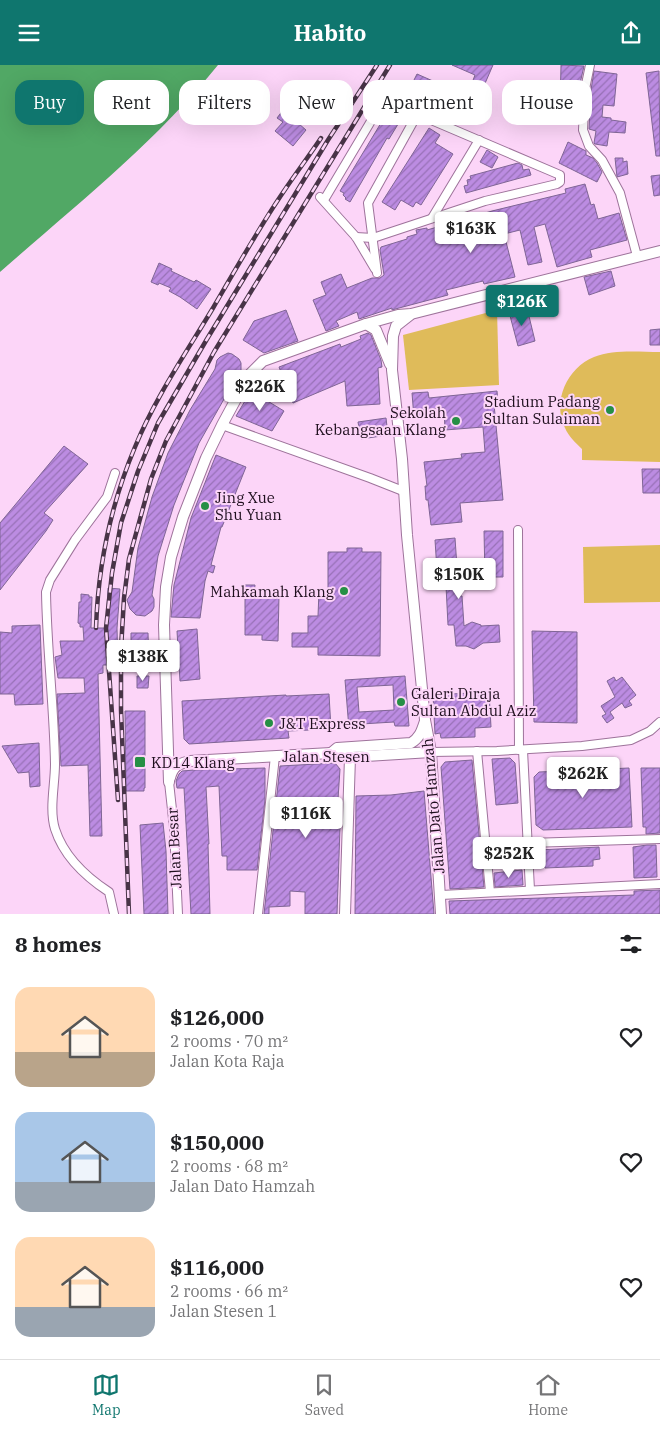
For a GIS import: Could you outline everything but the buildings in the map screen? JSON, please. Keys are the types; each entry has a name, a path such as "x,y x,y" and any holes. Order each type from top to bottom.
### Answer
{"main road":[{"path":"169,782 164,606 171,557 183,517 206,457 249,375 263,361 293,352 366,324 398,315 411,315 660,251"},
{"path":"392,370 392,336 396,326 411,315"},
{"path":"366,324 376,330 392,370"},
{"name":"Jalan Dato Hamzah","path":"392,370 402,459 403,491 425,720 431,753 441,914"},
{"path":"331,753 337,748 411,743 420,735 425,720"},
{"path":"167,744 173,756 190,761"},
{"name":"Jalan Stesen","path":"190,761 331,753 339,757 350,757 431,753"},
{"path":"345,914 350,757"},
{"path":"169,782 173,768 177,764 190,761"}],"street":[{"path":"590,65 585,89 583,130 588,146 602,160 620,193 637,256"},
{"path":"368,125 322,198 356,237 377,273 368,203 411,125"},
{"path":"356,237 373,238 485,201 560,182 560,175 445,125"},
{"path":"432,218 479,140"},
{"path":"222,425 403,491"},
{"path":"114,914 109,891 91,879 77,866 60,843 55,827 53,803 55,765 46,592 50,580 75,540 107,497 115,473"},
{"path":"518,530 521,750 530,890"},
{"path":"431,753 582,746 630,739 650,731 660,722"},
{"path":"477,751 490,892"},
{"path":"258,914 275,756"},
{"name":"Jalan Besar","path":"169,782 174,828 178,914"},
{"path":"528,843 660,839"},
{"path":"441,895 660,884"}],"shaded area":[{"path":"0,65 218,65 206,80 179,80 179,110 169,120 169,80 94,80 94,125 164,125 114,173 0,272"},
{"path":"497,310 499,385 409,390 403,335"},
{"name":"Stadium Padang Sultan Sulaiman","path":"627,351 660,352 660,462 582,460 582,449 568,434 561,418 561,397 570,377 584,362 602,354"},
{"path":"660,545 660,602 584,603 583,547"}],"railway":[{"path":"118,800 106,628 112,573 121,523 138,471 158,423 207,339 328,140 377,65"},
{"path":"129,914 121,710 121,649 124,598 129,559 151,479 166,441 214,352 390,65"},
{"path":"96,628 97,605 107,536 119,491 143,429 171,376 256,234 321,138"}],"place":[{"name":"Stadium Padang Sultan Sulaiman","path":"610,410"},
{"name":"Sekolah Kebangsaan Klang","path":"456,421"},
{"name":"Jing Xue Shu Yuan","path":"205,506"},
{"name":"Mahkamah Klang","path":"344,591"},
{"name":"Galeri Diraja Sultan Abdul Aziz","path":"401,702"},
{"name":"J&T Express","path":"269,723"},
{"name":"KD14 Klang","path":"140,762"}]}
